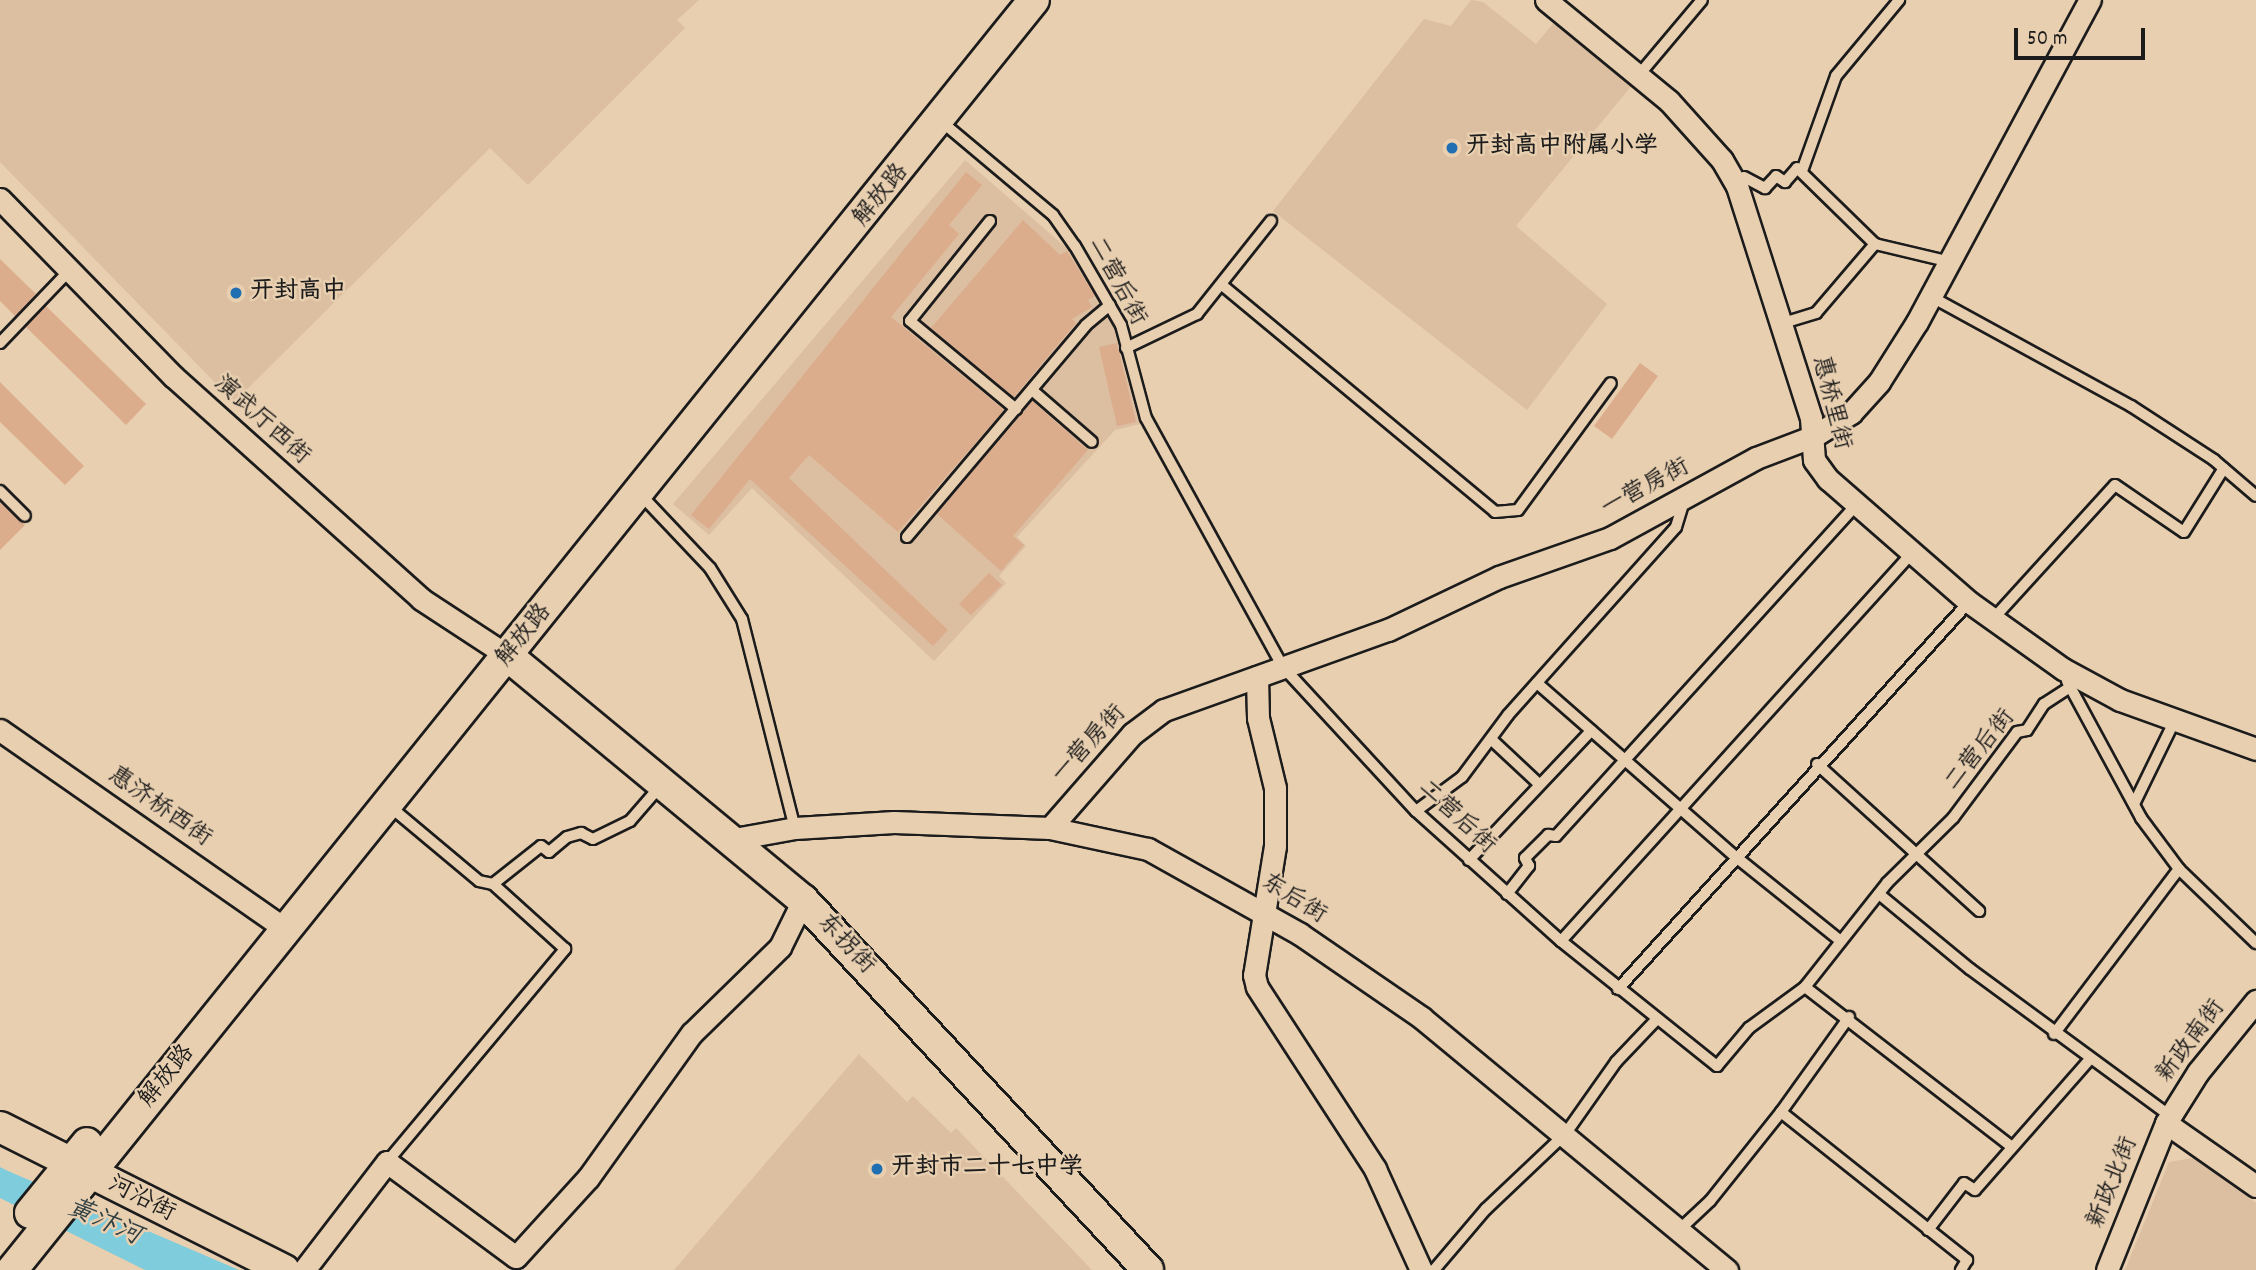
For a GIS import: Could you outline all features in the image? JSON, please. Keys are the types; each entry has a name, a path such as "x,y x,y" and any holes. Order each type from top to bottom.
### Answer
{"main road":[{"name":"解放路","path":"12,1270 14,1245 75,1174 501,650 929,109 1009,0"},
{"name":"解放路","path":"279,924 388,805 501,650 640,494 942,121 1034,0"},
{"name":"东拐街","path":"501,650 734,839 803,900 1148,1270"},
{"name":"河沿街","path":"0,1127 75,1174 284,1270"}],"street":[{"name":"惠桥里街","path":"1546,0 1638,76 1701,134 1737,186 1814,436 1814,460 1855,506 1969,602 2066,678 2256,749"},
{"name":"一营房街","path":"1050,828 1153,717 1388,630 1499,577 1610,538 1684,501 1756,458 1814,436 1852,413 1879,382 1930,296 2090,0"},
{"name":"演武厅西街","path":"0,199 68,272 174,377 421,599 501,650"},
{"path":"1257,677 1258,718 1275,788 1275,846 1256,987 1375,1169 1421,1270"},
{"name":"惠济桥西街","path":"0,730 279,924"},
{"name":"东后街","path":"734,839 795,828 894,822 1050,828 1148,849 1264,913 1422,1018 1566,1133 1727,1270"},
{"path":"304,1270 387,1162 516,1257 588,1178 692,1033 780,947 803,900"},
{"name":"新政南街","path":"2168,1119 2256,1001"},
{"path":"2168,1119 2256,1186"},
{"name":"新政北街","path":"2107,1270 2168,1119"}],"lane":[{"path":"1638,76 1702,0"},
{"path":"1802,171 1836,76 1899,0"},
{"name":"二营后街","path":"942,121 1053,215 1110,305 1126,348 1146,418 1283,667 1416,811 1469,860 1618,989 1717,1066 1749,1028 1805,987 1880,894 1975,791 2017,732 2027,730 2043,704 2066,678"},
{"path":"1737,186 1744,177 1765,188 1776,176 1785,182 1797,168 1844,218 1875,244 1947,261"},
{"path":"990,221 910,321 1016,409"},
{"path":"1126,348 1182,324 1222,285 1270,221"},
{"path":"1780,324 1816,313 1875,244"},
{"path":"0,343 68,272"},
{"path":"1222,285 1495,512 1518,510 1611,383"},
{"path":"1930,296 2131,406 2224,468 2256,496"},
{"path":"907,537 1032,390 1110,305"},
{"path":"1032,390 1092,442"},
{"path":"1993,619 2115,485 2184,532 2224,468"},
{"path":"0,491 25,516"},
{"path":"640,494 710,568 742,619 795,828"},
{"path":"1416,811 1462,777 1537,683 1676,527 1684,501"},
{"path":"1507,894 1529,866 1525,858 1548,835 1556,836 1855,506"},
{"path":"1561,941 1911,554"},
{"path":"1618,989 1817,764 1969,602"},
{"path":"2066,678 2134,804 2179,869 2256,943"},
{"path":"1537,683 1679,809 1841,941"},
{"path":"2134,804 2175,720"},
{"path":"1469,860 1538,783 1591,731"},
{"path":"1493,741 1538,783"},
{"path":"1817,764 1979,911"},
{"path":"493,884 541,846 549,852 567,837 581,833 593,839 631,821 663,782"},
{"path":"387,1162 565,949 493,884 479,881 388,805"},
{"path":"2054,1034 2179,869"},
{"path":"1880,894 2054,1034 2168,1119"},
{"path":"1805,987 1849,1017 2011,1146"},
{"path":"1678,1231 1710,1201 1781,1112 1849,1017"},
{"path":"1434,1270 1486,1209 1566,1133 1616,1062 1656,1020"},
{"path":"1928,1230 1964,1183 1975,1191 2011,1146 2090,1059"},
{"path":"1781,1112 1968,1260 1961,1270"}],"shaded area":[{"name":"开封高中","path":"0,0 699,0 677,20 685,28 528,185 490,148 234,402 0,162"},
{"name":"开封高中附属小学","path":"1471,0 1483,2 1536,44 1556,20 1633,84 1516,226 1607,304 1527,410 1273,211 1424,19 1451,26"},
{"path":"965,160 1069,250 1116,327 1140,424 1115,430 1017,537 1026,546 999,576 1006,583 934,661 752,488 709,535 673,504"},
{"name":"开封市二十七中学","path":"859,1054 907,1102 913,1096 951,1133 956,1128 1092,1270 674,1270"},
{"path":"2193,1158 2256,1203 2256,1270 2125,1270 2169,1162"}],"water":[{"name":"黄汴河","path":"0,1167 239,1270 145,1270 0,1198"}],"building":[{"path":"966,172 982,185 949,225 959,234 891,317 1004,410 898,532 809,455 789,478 948,630 933,646 750,479 709,529 691,515"},
{"path":"1023,220 1060,255 1067,251 1095,296 1088,300 1092,307 1072,319 1076,323 1014,397 931,328"},
{"path":"0,259 36,294 15,316 0,301"},
{"path":"46,306 146,404 126,425 26,327"},
{"path":"1117,343 1136,422 1117,426 1099,347"},
{"path":"1640,363 1658,376 1612,439 1594,426"},
{"path":"0,382 84,466 65,485 0,422"},
{"path":"1032,401 1088,450 1013,536 1024,545 1001,571 937,514"},
{"path":"0,502 25,525 0,550"},
{"path":"989,573 1002,585 971,615 959,604"}],"place":[{"name":"开封高中附属小学","path":"1452,148"},
{"name":"开封高中","path":"236,293"},
{"name":"开封市二十七中学","path":"877,1169"}]}
